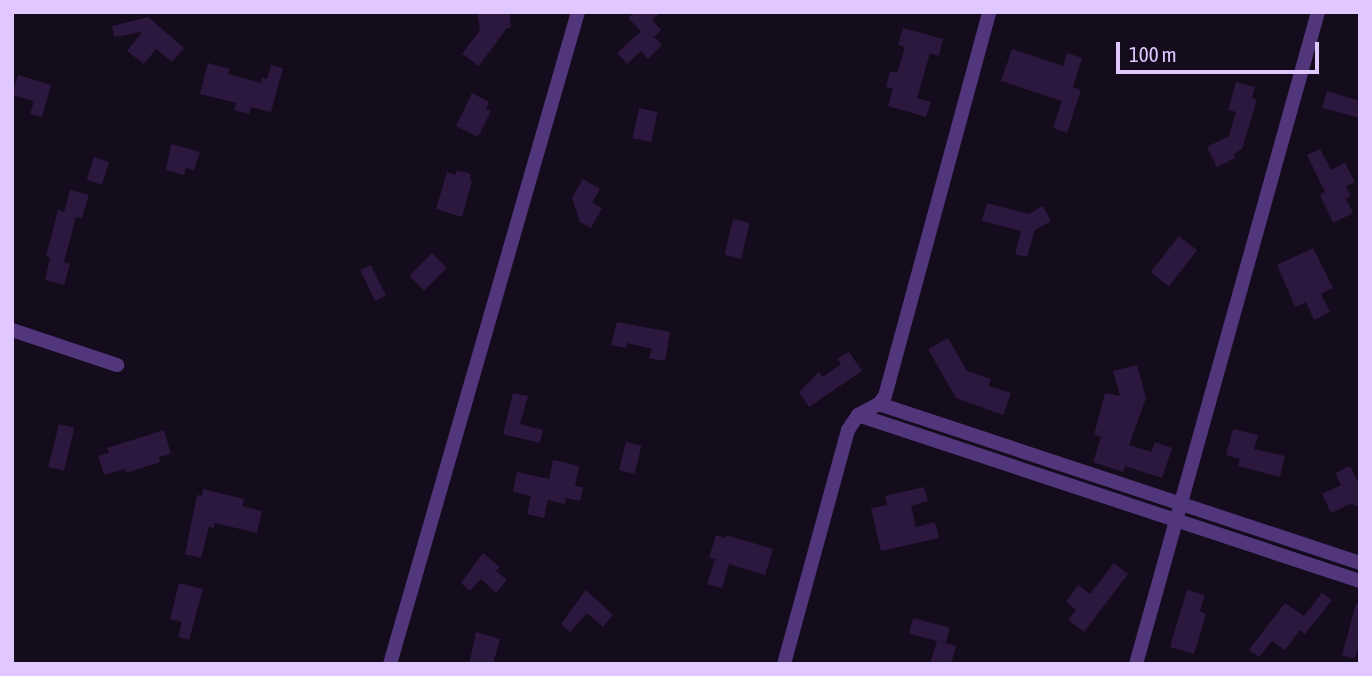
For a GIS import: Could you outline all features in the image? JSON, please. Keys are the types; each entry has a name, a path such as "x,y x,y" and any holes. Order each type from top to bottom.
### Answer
{"street":[{"path":"390,664 578,12"},
{"path":"784,664 848,430 859,415 880,404 885,396 989,12"},
{"path":"1136,664 1318,12"},
{"path":"12,330 117,365"},
{"path":"880,404 1360,563"},
{"path":"859,415 1360,581"}],"building":[{"path":"477,12 509,12 511,27 506,29 479,66 462,54 480,30"},
{"path":"634,12 661,12 652,20 661,30 654,37 662,45 648,59 641,51 627,64 617,53 641,31 628,18"},
{"path":"148,17 184,48 172,62 156,49 144,64 127,51 142,32 114,37 112,26"},
{"path":"903,28 943,39 939,56 930,53 917,98 931,102 926,117 888,106 893,89 886,87 890,71 897,73 905,47 898,45"},
{"path":"1012,49 1063,66 1067,53 1082,58 1073,87 1081,90 1067,133 1053,128 1062,101 1001,81"},
{"path":"208,63 230,69 228,74 261,83 262,77 267,79 271,65 283,68 271,112 251,107 249,114 234,110 236,103 200,94"},
{"path":"18,75 51,85 42,117 30,114 34,101 12,95"},
{"path":"1236,82 1255,87 1252,98 1257,100 1242,149 1234,154 1235,158 1217,167 1207,147 1229,136 1236,112 1228,110"},
{"path":"1327,91 1360,101 1360,118 1322,108"},
{"path":"472,93 489,102 486,109 491,111 478,137 456,126"},
{"path":"639,108 658,112 651,142 633,138"},
{"path":"171,144 200,152 194,170 186,168 184,175 166,170"},
{"path":"1320,149 1331,170 1345,163 1355,182 1346,186 1351,196 1346,199 1353,213 1333,223 1320,195 1325,192 1307,155"},
{"path":"94,157 109,162 102,185 87,180"},
{"path":"457,170 471,174 472,181 462,217 436,209 447,172 455,175"},
{"path":"583,179 600,189 592,203 602,208 591,228 580,222 572,198"},
{"path":"70,190 89,195 82,218 76,217 64,262 70,264 64,285 45,280 50,258 46,256 58,210 64,212"},
{"path":"987,203 1028,214 1043,206 1051,221 1035,230 1027,257 1015,254 1021,231 982,221"},
{"path":"733,219 750,223 741,259 725,255"},
{"path":"1179,236 1197,250 1169,286 1151,272"},
{"path":"1313,248 1333,288 1321,294 1330,312 1314,320 1306,302 1295,307 1277,265"},
{"path":"432,253 447,268 424,290 409,276"},
{"path":"371,265 386,296 375,301 360,270"},
{"path":"617,322 670,332 665,361 649,358 652,349 627,343 626,348 611,345"},
{"path":"948,338 967,371 991,379 989,386 1011,393 1003,415 956,398 928,349"},
{"path":"849,352 862,371 809,407 799,392 819,372 823,377 841,364 837,359"},
{"path":"1137,365 1146,398 1129,445 1151,452 1155,442 1172,448 1162,478 1125,466 1123,472 1093,462 1101,437 1094,435 1105,393 1120,396 1113,371"},
{"path":"513,393 528,396 520,424 543,430 540,443 503,434"},
{"path":"59,424 75,428 64,471 48,467"},
{"path":"1233,429 1258,435 1254,449 1285,456 1280,477 1238,466 1240,459 1226,455"},
{"path":"164,430 171,454 159,457 160,462 126,473 125,469 104,475 98,456 109,453 107,448"},
{"path":"626,442 642,446 635,474 619,470"},
{"path":"553,460 579,466 575,486 583,487 580,501 566,498 565,504 548,500 544,518 527,514 531,496 513,492 517,472 549,479"},
{"path":"1350,466 1360,486 1360,507 1350,504 1331,513 1322,494 1341,485 1335,473"},
{"path":"924,487 928,501 911,506 916,527 935,522 939,538 881,551 871,508 887,505 885,496"},
{"path":"203,489 244,499 242,506 262,511 257,533 215,523 214,528 209,527 201,558 185,554 197,495 202,496"},
{"path":"716,535 725,538 726,535 773,549 765,575 729,564 722,588 707,584 715,559 709,558"},
{"path":"483,553 500,567 496,571 507,580 496,593 481,579 470,591 461,583"},
{"path":"1114,563 1128,574 1084,632 1068,620 1076,610 1066,602 1078,585 1090,594"},
{"path":"179,583 203,589 189,640 178,637 182,622 170,619"},
{"path":"586,590 613,615 603,627 587,613 570,632 561,624"},
{"path":"1187,590 1205,595 1200,611 1206,614 1194,654 1170,647"},
{"path":"1322,593 1332,600 1305,634 1300,630 1285,650 1272,641 1259,657 1249,650 1285,603 1304,616"},
{"path":"1356,604 1360,605 1360,641 1355,659 1342,655"},
{"path":"913,618 950,628 946,643 909,633"},
{"path":"476,632 500,639 493,664 469,664"},
{"path":"937,641 956,646 951,664 930,664"}]}
